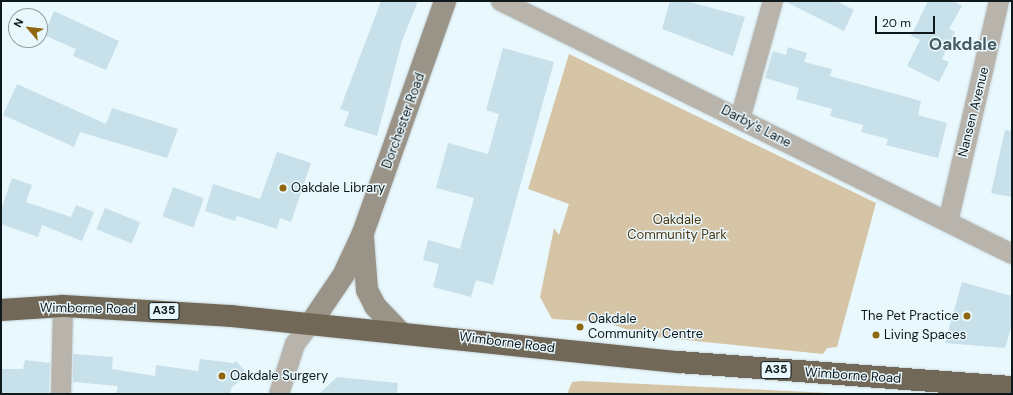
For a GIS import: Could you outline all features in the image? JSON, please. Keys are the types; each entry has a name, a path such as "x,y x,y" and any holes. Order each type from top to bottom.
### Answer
{"highway":[{"name":"Wimborne Road","path":"1,310 63,306 311,323 680,362 1012,387"}],"street":[{"name":"Dorchester Road","path":"311,323 344,274 363,233 445,1"},
{"name":"Darby's Lane","path":"500,1 1012,254"},
{"path":"740,119 773,1"},
{"name":"Nansen Avenue","path":"948,222 999,1"},
{"path":"363,233 367,290 375,306 401,333"},
{"path":"61,394 63,306"},
{"path":"279,394 295,344 311,323"}],"green space":[{"name":"Oakdale Community Park","path":"569,54 876,203 837,347 827,348 823,354 646,336 605,322 552,319 540,297 554,228 559,235 569,204 528,189"},
{"path":"581,381 851,394 567,394 572,382"}],"building":[{"path":"381,1 418,1 402,41 377,136 344,126 349,112 340,109"},
{"path":"670,1 686,1 745,17 733,56 662,29"},
{"path":"784,1 836,1 854,10 844,31"},
{"path":"928,1 953,1 962,6 949,29 955,32 942,59 949,62 939,82 907,66 920,40 911,36"},
{"path":"54,11 119,41 106,70 73,56 76,49 48,37 48,25"},
{"path":"788,47 807,53 804,62 832,69 830,76 921,101 918,115 947,123 938,158 886,145 888,139 861,132 863,125 830,116 832,109 796,99 799,88 765,78 773,51 786,55"},
{"path":"503,48 554,62 493,285 476,280 471,297 433,287 439,264 423,260 428,240 460,249 474,198 436,188 448,143 488,154 499,114 486,110"},
{"path":"17,84 106,124 112,108 178,129 167,158 80,132 74,147 3,115"},
{"path":"1005,130 1012,131 1012,197 991,193"},
{"name":"Oakdale Library","path":"277,152 311,163 291,222 280,218 277,229 237,216 235,221 205,211 213,184 260,199"},
{"path":"12,178 32,185 26,202 71,217 76,205 94,212 82,241 42,225 38,237 1,224 1,210"},
{"path":"173,187 204,198 193,227 162,216"},
{"path":"105,208 140,222 132,244 96,229"},
{"path":"962,282 1012,296 1012,324 1005,348 945,343"},
{"path":"73,354 113,357 112,369 155,376 156,365 198,371 200,359 233,363 236,361 248,374 231,388 230,394 116,394 118,386 73,382"},
{"path":"25,360 50,363 49,394 1,394 1,369 23,369"},
{"path":"337,377 398,383 397,394 319,394"}],"place":[{"name":"Oakdale Library","path":"283,188"},
{"name":"The Pet Practice","path":"967,316"},
{"name":"Oakdale Community Centre","path":"580,327"},
{"name":"Living Spaces","path":"876,335"},
{"name":"Oakdale Surgery","path":"222,376"}],"district":[{"name":"Oakdale","path":"963,45"}]}
